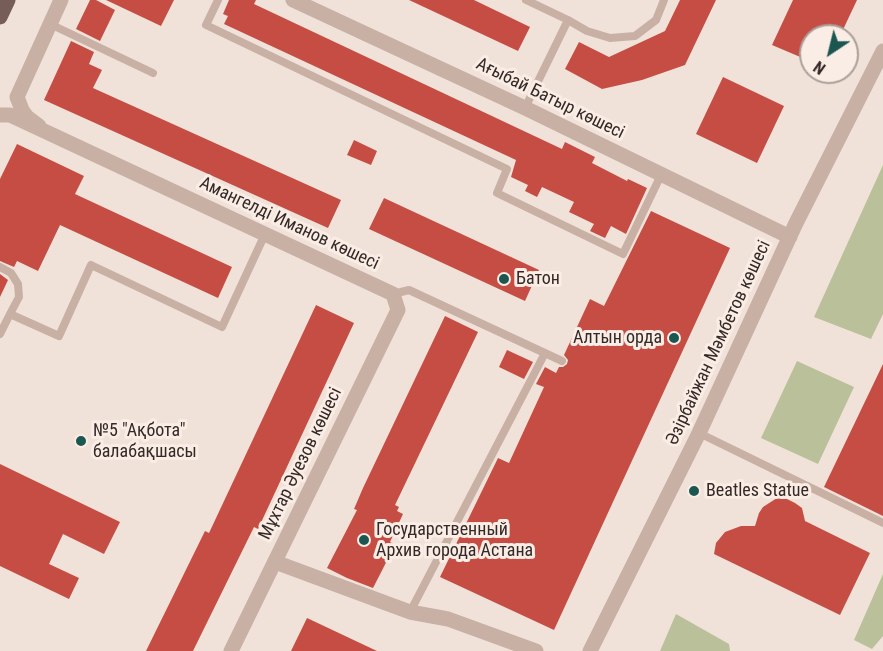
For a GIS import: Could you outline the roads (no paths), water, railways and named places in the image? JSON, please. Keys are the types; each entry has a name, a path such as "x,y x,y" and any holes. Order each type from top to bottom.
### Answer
{"main road":[{"path":"0,16 8,0"}],"street":[{"path":"50,134 27,117 17,97 61,0"},
{"name":"Ағыбай Батыр көшесі","path":"293,0 525,108 789,237"},
{"name":"Әзірбайжан Мәмбетов көшесі","path":"590,651 699,433 789,237 883,51"},
{"name":"Амангелді Иманов көшесі","path":"0,115 10,115 393,294"},
{"name":"Мұхтар Әуезов көшесі","path":"231,651 399,310 393,294"},
{"path":"274,562 410,612 448,619 536,651"}],"lane":[{"path":"218,0 206,25 507,169 497,193 623,254 661,175"},
{"path":"526,0 587,31 610,38 635,36 656,20 664,0"},
{"path":"525,108 568,20"},
{"path":"50,24 153,73"},
{"path":"10,314 59,336 91,265 222,327 265,234"},
{"path":"0,267 11,273 18,284 19,297 0,334"},
{"name":"Амангелді Иманов көшесі","path":"393,294 409,290 562,361"},
{"path":"410,612 545,353"},
{"path":"699,433 883,523"}],"place":[{"name":"Батон","path":"504,279"},
{"name":"Алтын орда","path":"674,338"},
{"name":"№5 \"Ақбота\" балабақшасы","path":"81,441"},
{"name":"Beatles Statue","path":"694,491"},
{"name":"Государственный Архив города Астана","path":"364,540"}]}
